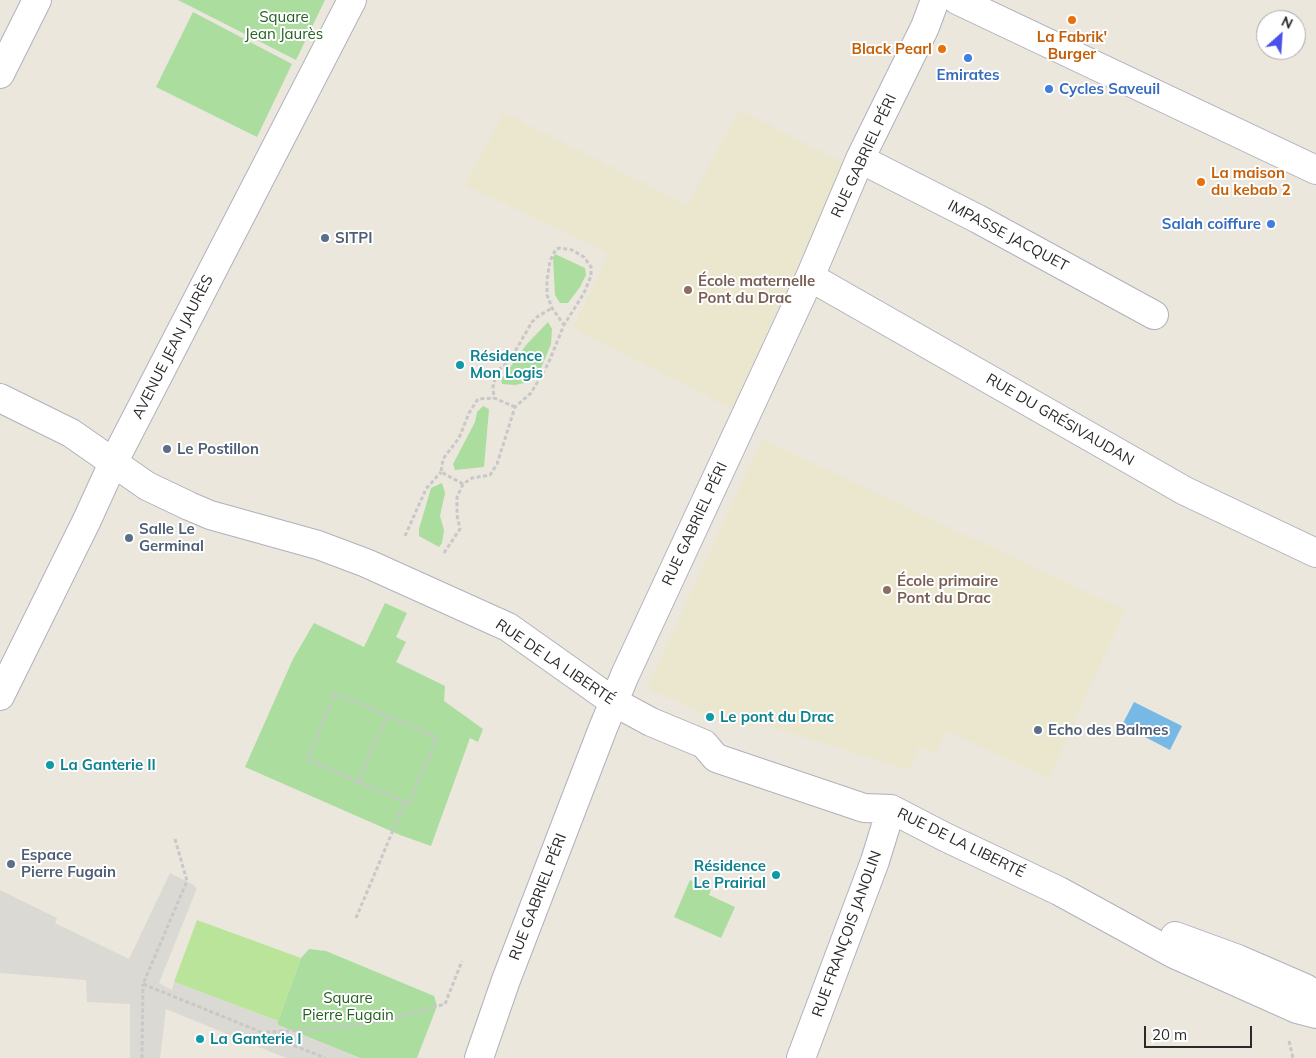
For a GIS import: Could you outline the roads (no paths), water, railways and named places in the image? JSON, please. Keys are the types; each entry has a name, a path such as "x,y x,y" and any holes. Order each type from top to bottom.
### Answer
{"street":[{"path":"0,74 38,0"},
{"name":"AVENUE JEAN JAURÈS","path":"0,696 87,520 113,462 352,0"},
{"name":"RUE GABRIEL PÉRI","path":"479,1058 506,980 614,702 810,277 860,159 924,27 935,0"},
{"path":"957,0 1316,170"},
{"name":"IMPASSE JACQUET","path":"860,159 978,219 1154,315"},
{"name":"RUE DU GRÉSIVAUDAN","path":"810,277 1185,491 1316,553"},
{"name":"RUE DE LA LIBERTÉ","path":"0,398 71,433 147,486 210,515 289,536 366,563 508,627 614,702 659,726 704,744 716,758 864,808 891,809 1059,891 1174,954 1297,1009 1316,1014"},
{"name":"RUE FRANÇOIS JANOLIN","path":"800,1058 875,861 891,809"},
{"name":"RUE DE LA LIBERTÉ","path":"1059,891 1238,959 1305,988 1316,995"}],"water":[{"path":"1134,702 1182,726 1170,750 1122,725"}],"place":[{"name":"La Fabrik' Burger","path":"1072,20"},
{"name":"Black Pearl","path":"942,49"},
{"name":"Emirates","path":"968,58"},
{"name":"Cycles Saveuil","path":"1049,89"},
{"name":"La maison du kebab 2","path":"1201,182"},
{"name":"Salah coiffure","path":"1271,224"},
{"name":"SITPI","path":"325,238"},
{"name":"École maternelle Pont du Drac","path":"688,290"},
{"name":"Résidence Mon Logis","path":"460,365"},
{"name":"Le Postillon","path":"167,449"},
{"name":"Salle Le Germinal","path":"129,538"},
{"name":"École primaire Pont du Drac","path":"887,590"},
{"name":"Le pont du Drac","path":"710,717"},
{"name":"Echo des Balmes","path":"1038,730"},
{"name":"La Ganterie II","path":"50,765"},
{"name":"Espace Pierre Fugain","path":"11,864"},
{"name":"Résidence Le Prairial","path":"776,875"},
{"name":"La Ganterie I","path":"200,1039"}],"park label":[{"name":"Square Jean Jaurès","path":"284,26"},
{"name":"Square Pierre Fugain","path":"348,1006"}]}
